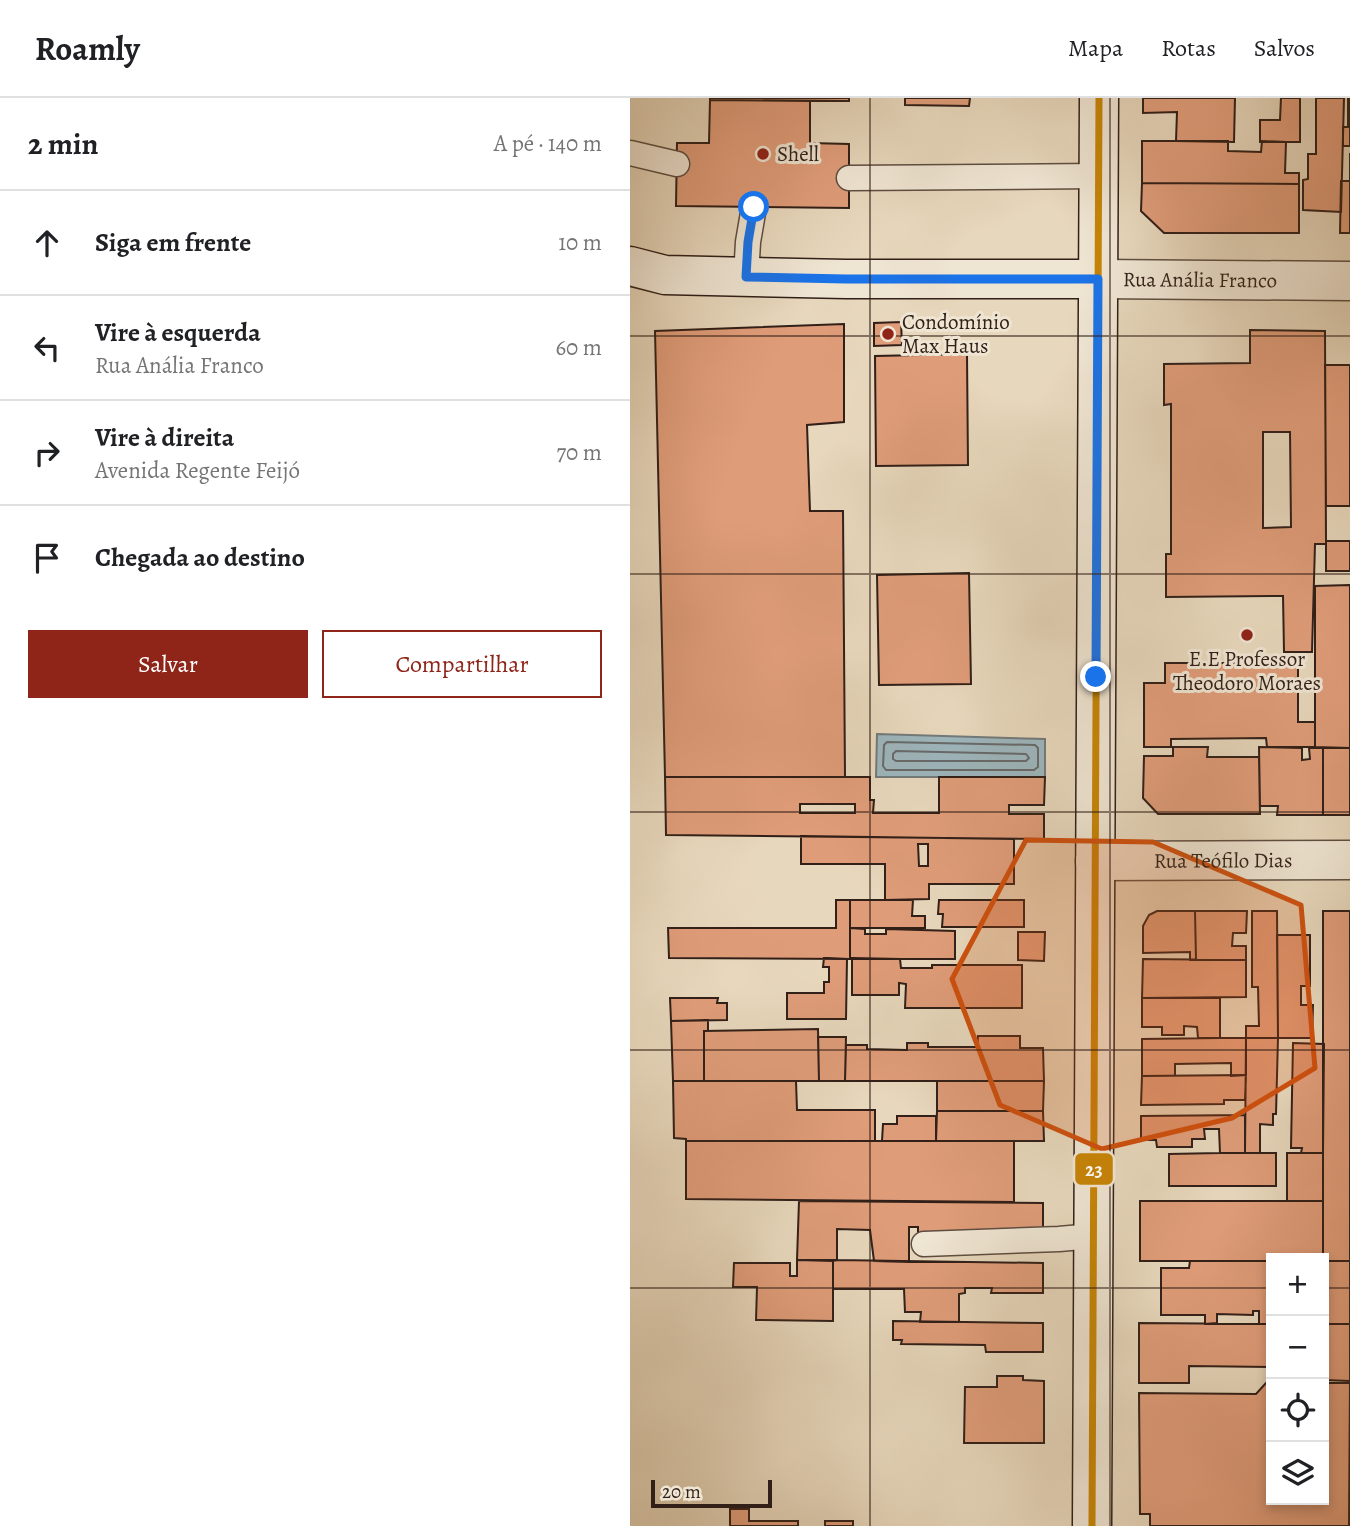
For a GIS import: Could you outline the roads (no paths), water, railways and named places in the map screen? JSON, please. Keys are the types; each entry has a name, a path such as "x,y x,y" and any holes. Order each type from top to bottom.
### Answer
{"main road":[{"path":"1092,1526 1099,98"},
{"name":"Rua Anália Franco","path":"630,266 665,275 746,277 1350,281"},
{"name":"Rua Teófilo Dias","path":"1095,861 1350,860"}],"lane":[{"path":"630,153 677,164"},
{"path":"849,178 1098,176"},
{"path":"746,277 754,207"},
{"path":"924,1244 1093,1236"}],"water":[{"path":"877,734 1045,739 1045,777 876,777"}],"place":[{"name":"Shell","path":"763,154"},
{"name":"Condomínio Max Haus","path":"888,334"},
{"name":"E.E Professor Theodoro Moraes","path":"1247,635"}]}
